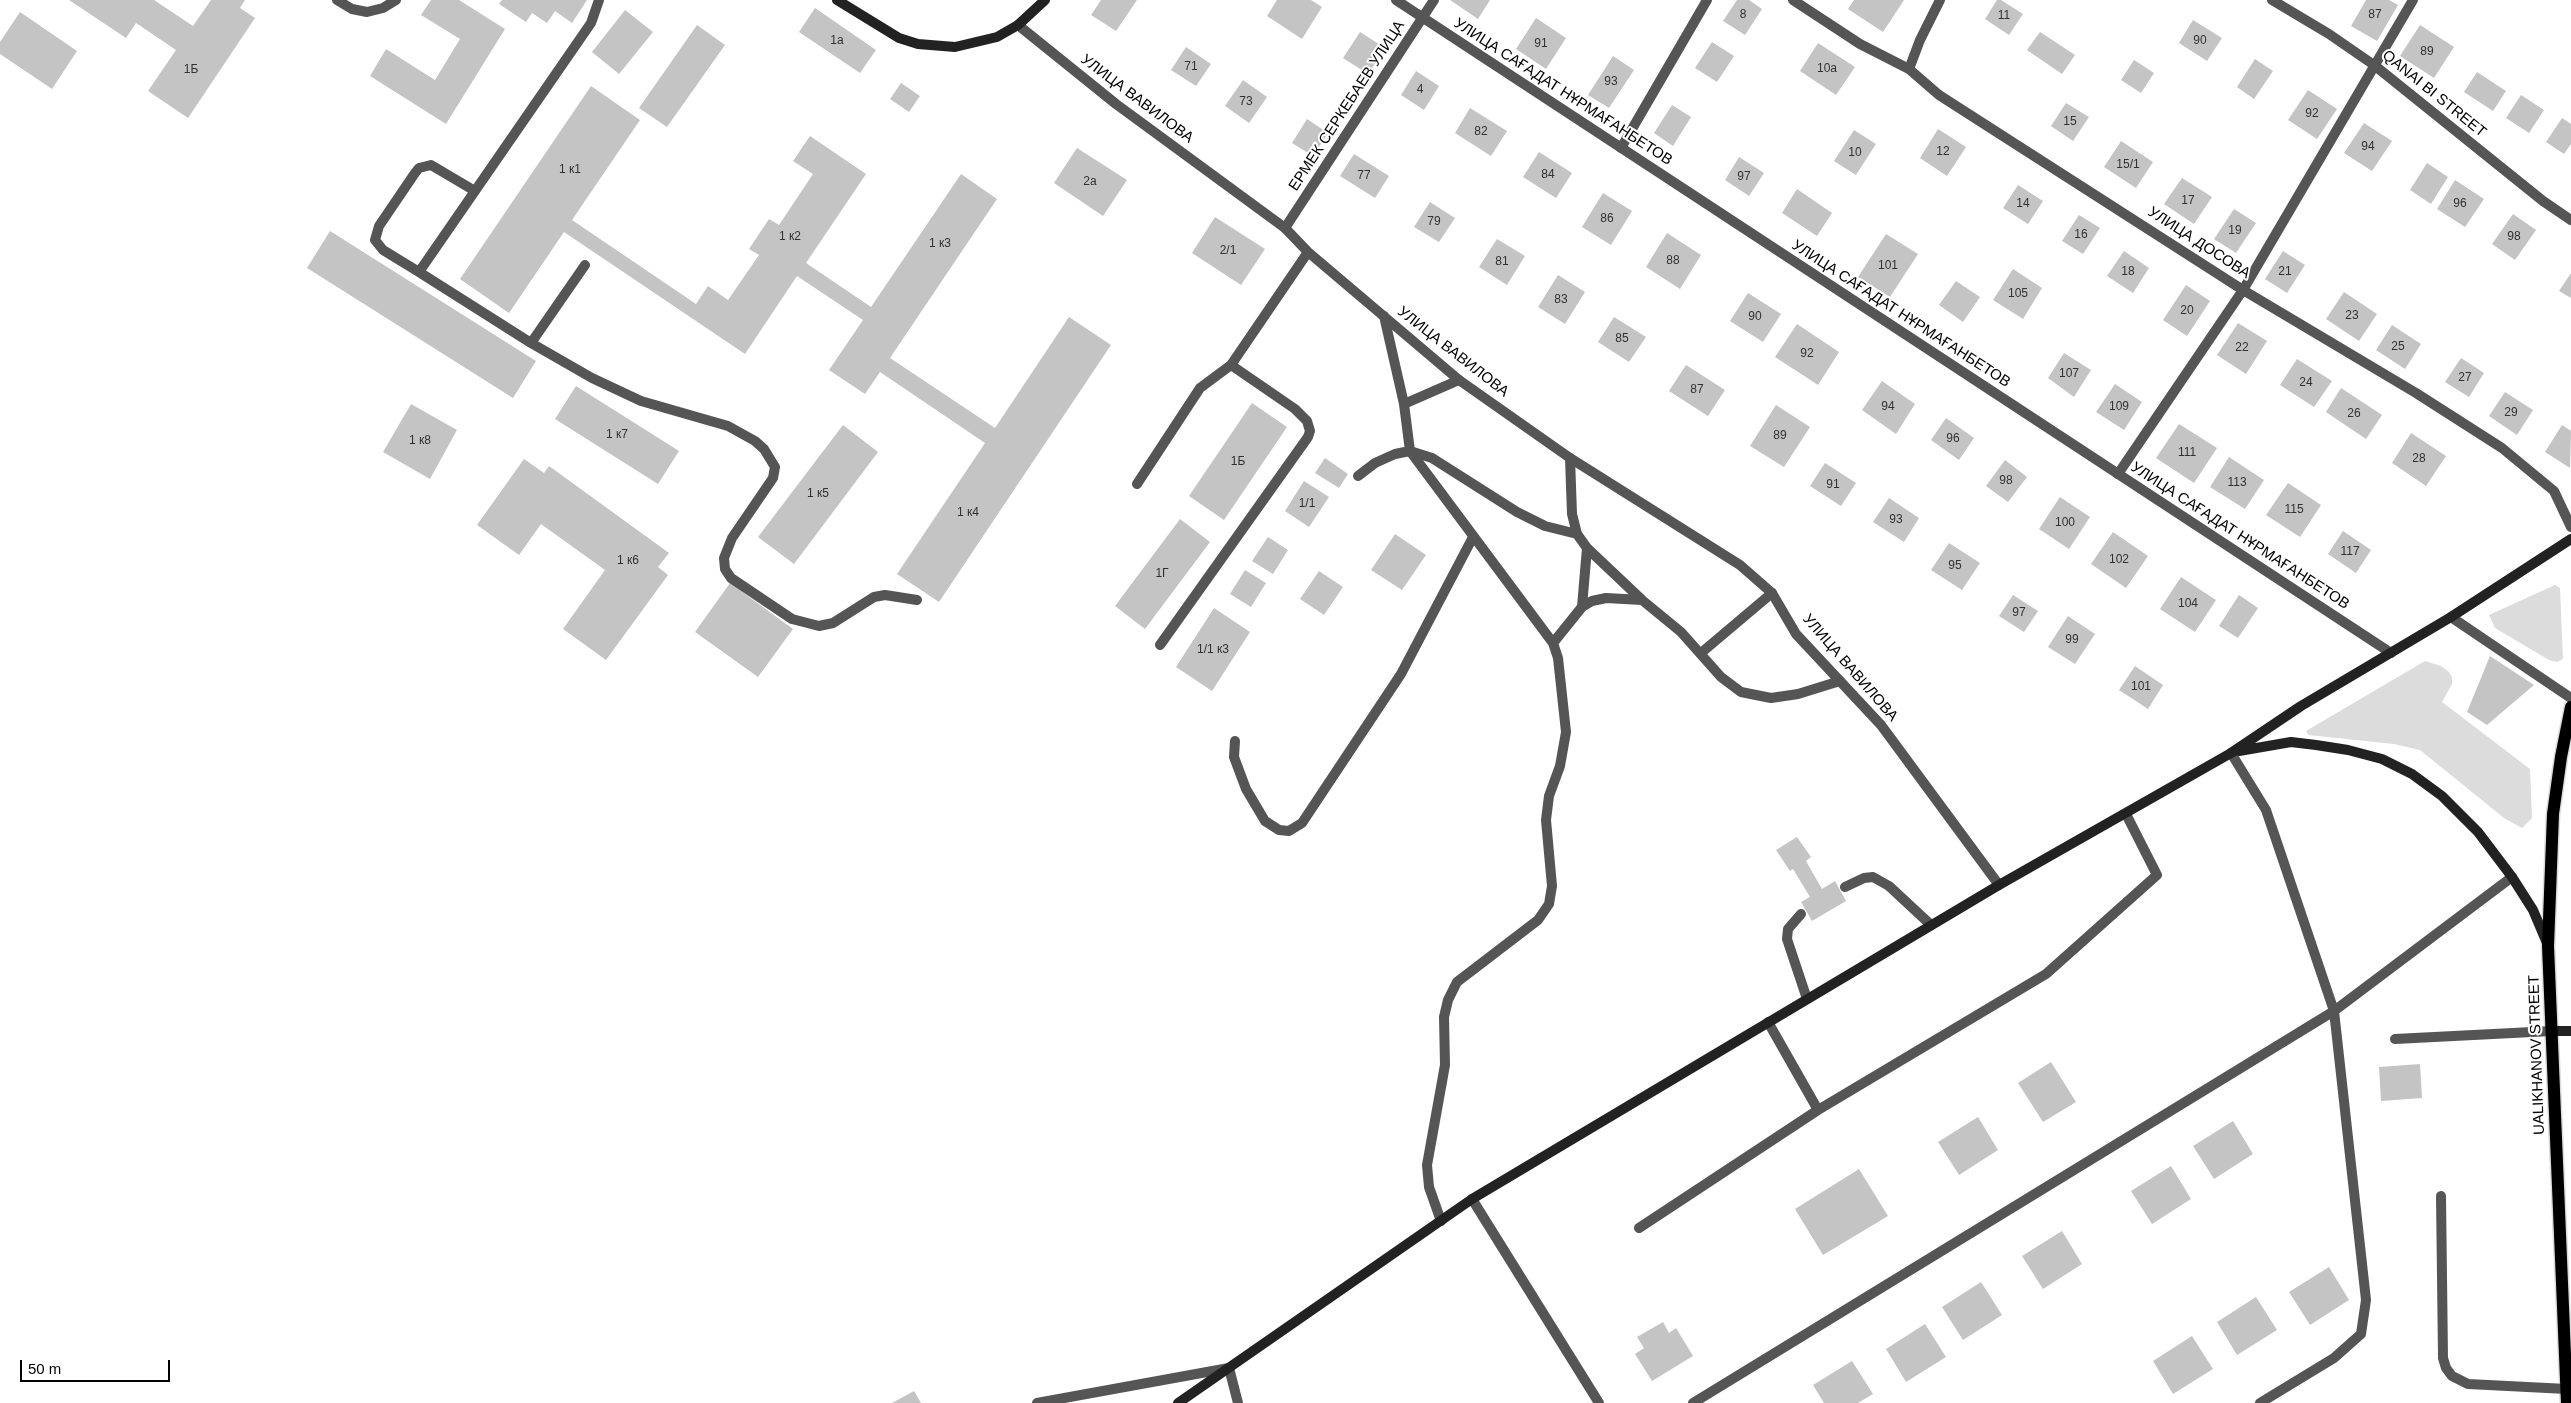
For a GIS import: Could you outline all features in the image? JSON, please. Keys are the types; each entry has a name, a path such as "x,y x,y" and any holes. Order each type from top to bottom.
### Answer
{"main road":[{"name":"UALIKHANOV STREET","path":"2567,1403 2548,946 2553,814 2561,757 2571,707"}],"street":[{"path":"337,0 352,9 367,12 383,8 396,0"},
{"path":"419,272 591,23 599,0"},
{"path":"837,0 899,38 918,44 955,48 997,37 1018,25 1045,0"},
{"name":"УЛИЦА САҒАДАТ НҰРМАҒАНБЕТОВ","path":"1396,0 2391,653"},
{"name":"ЕРМЕК СЕРКЕБАЕВ УЛИЦА","path":"1285,228 1434,0"},
{"path":"1621,148 1707,0"},
{"name":"УЛИЦА ДОСОВА","path":"1793,0 1860,44 1909,69 1939,95 2243,290 2416,393 2502,448 2554,491 2571,527"},
{"path":"1909,69 1920,40 1940,0"},
{"name":"QANAI BI STREET","path":"2272,0 2374,65 2543,201 2571,220"},
{"path":"2118,474 2243,290 2413,0"},
{"name":"УЛИЦА ВАВИЛОВА","path":"1018,25 1116,104 1285,228 1308,252 1459,380 1570,458 1740,565 1772,593 1796,634 1881,725 1998,885"},
{"path":"475,191 431,165 419,168 379,226 375,240 383,250 531,343 592,378 642,401 728,426 755,441 764,449 775,467 772,478 732,538 724,558 725,569 731,578 792,619 819,626 833,622 874,597 885,595 917,600"},
{"path":"1137,484 1200,388 1231,365 1308,252"},
{"path":"531,343 585,266"},
{"path":"1384,316 1404,404 1410,451 1552,643 1558,658 1566,732 1560,766 1549,796 1546,820 1552,886 1549,904 1538,920 1457,982 1448,1000 1444,1017 1445,1065 1428,1165 1429,1188 1441,1221"},
{"path":"1160,646 1308,437 1310,431 1307,421 1295,409 1231,365"},
{"path":"1404,404 1459,380"},
{"path":"1358,476 1375,463 1395,454 1410,451 1432,458 1517,512 1545,526 1577,534"},
{"path":"1570,458 1572,514 1577,534 1587,548 1642,600 1681,632 1721,677 1741,692 1771,698 1798,694 1840,681"},
{"path":"1235,741 1234,757 1246,789 1265,821 1279,830 1289,831 1302,822 1401,674 1473,536"},
{"path":"1178,1403 1472,1198 1998,885 2231,753 2301,706 2451,617 2571,538"},
{"path":"1582,607 1587,548"},
{"path":"1701,653 1772,593"},
{"path":"1552,643 1582,607 1592,601 1606,598 1642,600"},
{"path":"2451,617 2571,698"},
{"path":"2231,753 2291,742 2348,750 2382,759 2412,774 2442,796 2478,832 2512,877 2533,910 2548,946"},
{"path":"2231,753 2266,810 2334,1011 2366,1300 2361,1334 2334,1358 2260,1403"},
{"path":"1639,1228 1818,1110 2046,974 2157,875 2126,814"},
{"path":"1845,887 1864,878 1873,877 1889,886 1930,925"},
{"path":"1693,1403 2334,1011 2512,877"},
{"path":"1801,914 1788,929 1787,939 1807,999"},
{"path":"1768,1022 1818,1110"},
{"path":"2395,1039 2571,1031"},
{"path":"2441,1196 2443,1358 2446,1368 2459,1381 2468,1384 2567,1389"},
{"path":"1472,1198 1599,1403"},
{"path":"1038,1403 1229,1368"},
{"path":"1229,1368 1238,1403"}],"shaded area":[{"path":"2555,585 2560,588 2563,659 2557,662 2549,660 2495,628 2489,615"},
{"path":"2425,661 2441,666 2452,677 2452,684 2442,702 2530,769 2532,818 2522,828 2504,818 2420,750 2394,744 2308,735 2306,731"}],"building":[{"path":"69,0 154,0 193,26 211,0 245,0 240,8 255,18 188,118 148,91 176,50 136,23 126,38"},
{"path":"431,0 459,0 505,29 446,124 370,76 386,49 435,80 460,39 421,15"},
{"path":"502,0 587,0 572,23 555,11 547,23 532,13 526,22 499,4"},
{"path":"1101,0 1137,0 1116,31 1091,15"},
{"path":"1277,0 1311,0 1322,7 1302,39 1267,16"},
{"path":"1450,0 1490,0 1478,19"},
{"path":"1737,0 1749,0 1762,9 1745,35 1723,21"},
{"path":"1854,0 1904,0 1883,32 1848,9"},
{"path":"1997,0 2001,0 2023,14 2009,35 1985,19"},
{"path":"2366,0 2389,0 2398,5 2377,41 2351,26"},
{"path":"815,8 876,50 860,73 799,32"},
{"path":"625,10 653,32 619,74 592,52"},
{"path":"20,12 77,51 52,89 0,54 0,42"},
{"path":"1536,18 1566,38 1546,69 1516,49"},
{"path":"2193,20 2222,38 2207,61 2179,43"},
{"path":"697,25 725,45 667,127 639,108"},
{"path":"2420,25 2454,47 2434,78 2400,56"},
{"path":"1360,32 1385,48 1368,74 1343,58"},
{"path":"2040,32 2075,55 2062,74 2027,50"},
{"path":"1712,42 1734,56 1717,82 1695,68"},
{"path":"1818,43 1855,67 1836,95 1800,71"},
{"path":"1186,47 1211,64 1196,86 1171,70"},
{"path":"1613,56 1634,70 1609,108 1588,95"},
{"path":"2255,59 2273,71 2254,99 2237,87"},
{"path":"2134,60 2154,73 2141,93 2121,80"},
{"path":"1416,71 1439,86 1424,110 1401,95"},
{"path":"2477,72 2506,91 2493,111 2464,92"},
{"path":"1243,80 1267,97 1249,123 1225,106"},
{"path":"901,83 920,96 909,112 890,99"},
{"path":"591,86 640,120 572,220 696,304 708,286 728,300 759,255 749,249 769,219 779,225 813,174 793,161 810,136 866,174 806,263 871,307 961,174 997,199 890,358 995,428 1069,317 1111,345 939,602 897,574 985,443 880,372 865,394 829,370 863,320 797,276 745,354 564,232 509,313 460,279"},
{"path":"2308,90 2337,109 2317,139 2288,120"},
{"path":"2521,95 2544,110 2529,133 2506,118"},
{"path":"2066,103 2089,117 2073,141 2051,126"},
{"path":"1672,105 1691,117 1673,146 1654,133"},
{"path":"1470,108 1507,131 1491,156 1455,133"},
{"path":"2562,118 2571,124 2571,144 2564,154 2546,142"},
{"path":"1307,119 1328,133 1313,156 1292,143"},
{"path":"2364,123 2392,141 2372,171 2344,153"},
{"path":"1938,129 1966,147 1947,176 1920,158"},
{"path":"1854,130 1876,144 1856,175 1834,161"},
{"path":"2121,141 2153,162 2136,188 2104,167"},
{"path":"1077,148 1127,180 1103,216 1054,183"},
{"path":"1539,152 1572,173 1556,198 1523,177"},
{"path":"1354,154 1389,176 1375,198 1340,176"},
{"path":"1739,157 1764,173 1749,196 1725,180"},
{"path":"2427,163 2448,177 2431,204 2410,190"},
{"path":"2182,178 2212,197 2194,224 2164,204"},
{"path":"2455,180 2484,199 2465,227 2437,209"},
{"path":"2018,185 2043,201 2028,224 2003,208"},
{"path":"1797,189 1832,213 1817,236 1782,213"},
{"path":"1603,193 1632,211 1611,245 1582,227"},
{"path":"1430,202 1455,218 1439,242 1414,227"},
{"path":"2234,209 2256,223 2236,253 2214,239"},
{"path":"2513,214 2536,230 2515,260 2492,244"},
{"path":"2079,215 2100,228 2083,254 2062,241"},
{"path":"1215,217 1265,249 1241,285 1192,253"},
{"path":"330,231 536,361 513,398 307,268"},
{"path":"1667,233 1701,255 1680,289 1646,267"},
{"path":"1886,234 1918,254 1890,297 1858,277"},
{"path":"1497,239 1525,256 1507,285 1479,267"},
{"path":"2124,251 2149,268 2133,293 2107,276"},
{"path":"2283,251 2305,265 2287,293 2265,279"},
{"path":"2013,269 2042,288 2023,319 1993,300"},
{"path":"2571,273 2571,298 2559,291"},
{"path":"1558,275 1585,292 1565,324 1538,307"},
{"path":"1956,281 1980,297 1963,322 1939,305"},
{"path":"2186,285 2210,301 2187,336 2163,320"},
{"path":"2344,292 2377,314 2359,341 2326,319"},
{"path":"1748,293 1781,314 1763,342 1730,321"},
{"path":"1614,317 1646,337 1629,362 1598,342"},
{"path":"2238,323 2267,341 2246,374 2217,355"},
{"path":"1797,324 1839,352 1818,385 1775,357"},
{"path":"2392,325 2421,344 2405,369 2376,350"},
{"path":"2064,353 2091,370 2074,397 2048,378"},
{"path":"2461,358 2484,373 2469,397 2445,382"},
{"path":"2297,359 2332,381 2314,407 2280,385"},
{"path":"1686,365 1725,390 1708,416 1669,391"},
{"path":"1882,381 1915,404 1896,434 1862,410"},
{"path":"2115,384 2142,402 2124,430 2096,412"},
{"path":"576,386 679,451 658,484 555,419"},
{"path":"2341,388 2382,415 2366,439 2326,412"},
{"path":"2505,392 2533,410 2517,435 2489,416"},
{"path":"1252,403 1287,427 1224,520 1189,496"},
{"path":"411,404 457,430 430,479 383,452"},
{"path":"1776,405 1810,427 1784,467 1750,446"},
{"path":"1946,418 1974,438 1959,460 1931,440"},
{"path":"2179,424 2217,448 2194,483 2156,458"},
{"path":"843,425 878,452 794,564 758,537"},
{"path":"2562,425 2571,431 2570,468 2545,452"},
{"path":"2411,433 2446,456 2426,486 2392,463"},
{"path":"2229,457 2264,480 2245,509 2210,487"},
{"path":"1325,458 1348,474 1339,488 1315,473"},
{"path":"524,459 544,473 549,466 669,553 658,567 668,575 606,660 563,629 605,570 541,524 519,555 477,525"},
{"path":"2005,460 2027,477 2008,502 1986,486"},
{"path":"1825,463 1856,483 1841,506 1810,486"},
{"path":"1304,481 1329,497 1309,527 1285,511"},
{"path":"2288,483 2321,505 2300,537 2266,515"},
{"path":"2060,497 2090,517 2069,549 2039,529"},
{"path":"1889,498 1919,518 1904,542 1873,522"},
{"path":"1180,519 1210,542 1145,629 1115,606"},
{"path":"2343,531 2371,550 2356,573 2328,554"},
{"path":"2113,532 2148,556 2126,588 2091,564"},
{"path":"1395,534 1426,555 1402,590 1371,570"},
{"path":"1268,537 1288,550 1273,574 1252,561"},
{"path":"1949,543 1980,563 1962,590 1931,570"},
{"path":"1245,570 1266,583 1251,607 1230,594"},
{"path":"1319,571 1343,587 1324,615 1300,599"},
{"path":"2181,577 2216,600 2195,632 2160,609"},
{"path":"730,583 793,629 758,677 695,632"},
{"path":"2013,595 2038,611 2024,632 1999,616"},
{"path":"2239,595 2258,608 2238,638 2219,626"},
{"path":"1214,608 1250,632 1212,691 1176,667"},
{"path":"2068,616 2095,634 2075,664 2048,647"},
{"path":"2490,656 2534,685 2487,725 2467,712"},
{"path":"2135,666 2163,685 2148,709 2119,690"},
{"path":"1797,837 1811,857 1806,861 1822,889 1835,881 1846,901 1812,921 1801,902 1810,897 1793,869 1790,871 1776,850"},
{"path":"2051,1062 2076,1102 2043,1122 2018,1083"},
{"path":"2420,1064 2422,1098 2381,1101 2379,1067"},
{"path":"1978,1117 1998,1150 1959,1175 1938,1142"},
{"path":"2233,1121 2253,1154 2214,1179 2193,1146"},
{"path":"2171,1166 2191,1199 2152,1224 2131,1191"},
{"path":"1859,1169 1888,1216 1823,1255 1795,1209"},
{"path":"2062,1231 2082,1264 2043,1289 2022,1256"},
{"path":"2329,1267 2349,1300 2310,1325 2289,1292"},
{"path":"1981,1282 2002,1315 1963,1340 1942,1307"},
{"path":"2256,1297 2277,1330 2237,1355 2217,1322"},
{"path":"1663,1322 1669,1333 1676,1328 1693,1356 1652,1381 1635,1354 1644,1348 1637,1337"},
{"path":"1925,1324 1946,1357 1906,1382 1886,1349"},
{"path":"2192,1336 2213,1369 2173,1394 2153,1361"},
{"path":"1852,1361 1873,1394 1858,1403 1824,1403 1813,1385"},
{"path":"914,1391 921,1403 892,1403"}]}
